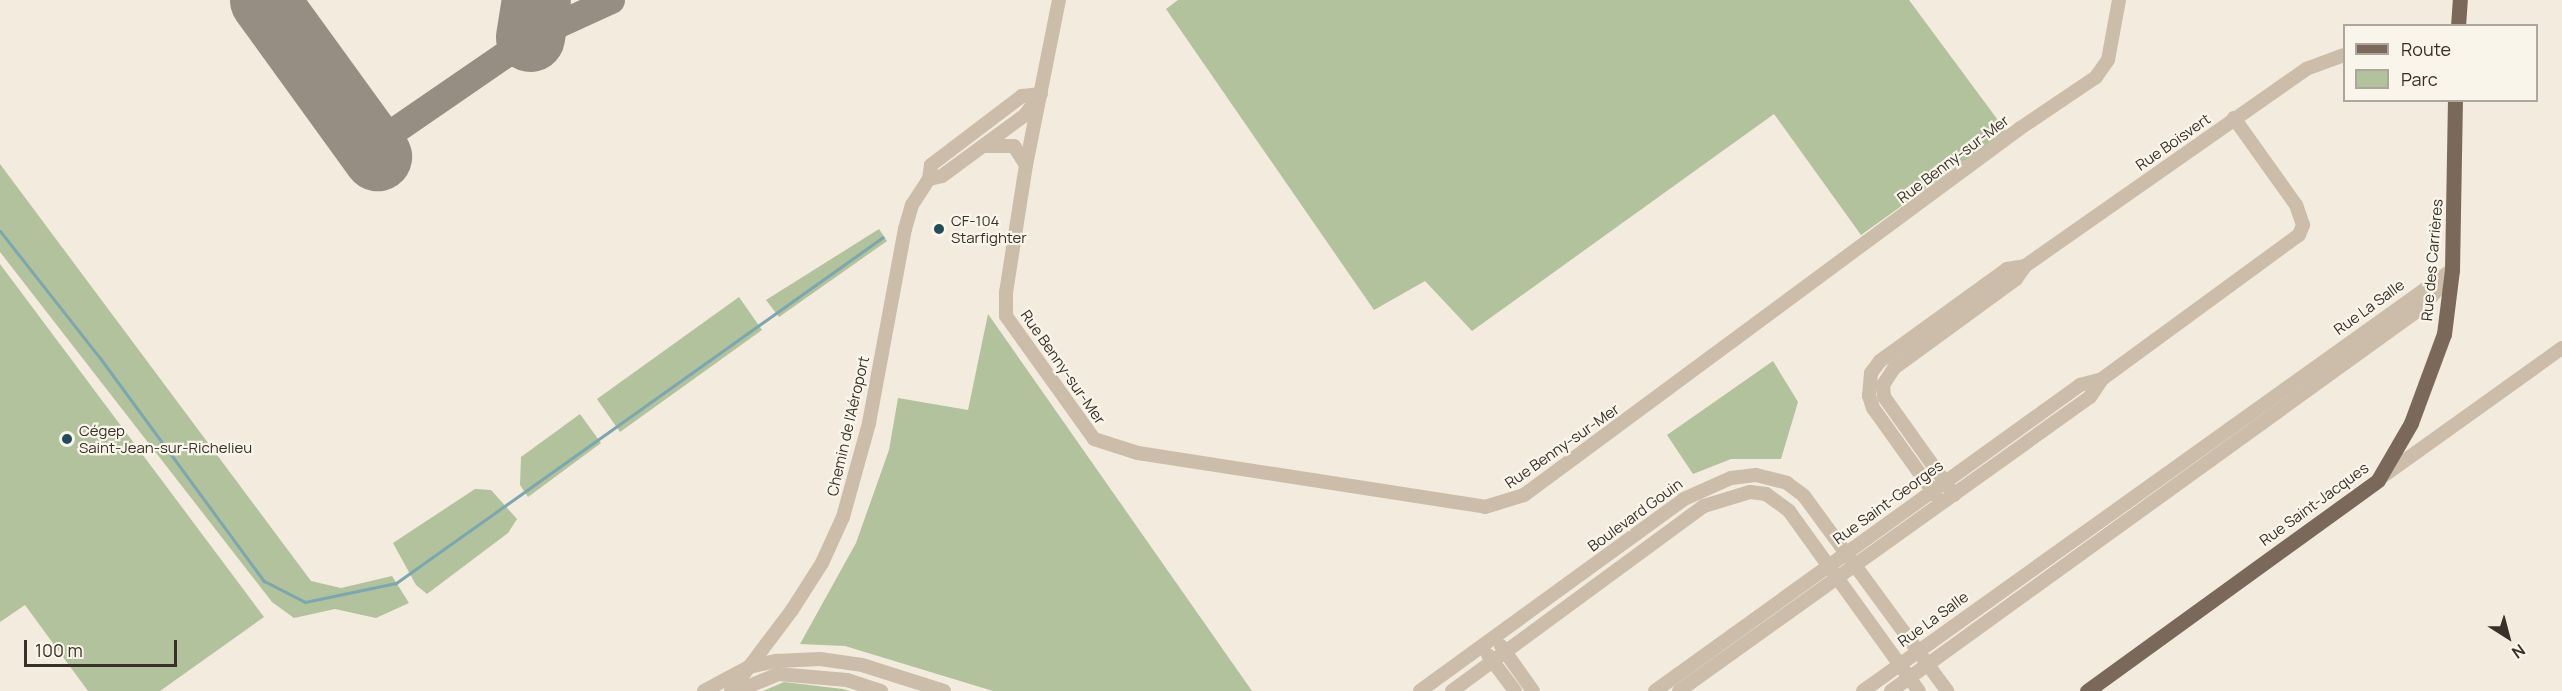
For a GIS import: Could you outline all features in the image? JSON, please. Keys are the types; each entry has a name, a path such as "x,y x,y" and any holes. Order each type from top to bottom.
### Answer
{"main road":[{"path":"2458,24 2460,0"},
{"name":"Rue des Carrières","path":"2378,480 2411,423 2435,367 2444,334 2452,270 2456,102"},
{"name":"Rue Saint-Jacques","path":"2087,691 2378,480"}],"street":[{"name":"Rue Benny-sur-Mer","path":"1059,0 1026,165 1006,292 1006,316 1094,439 1138,453 1498,506 1524,495 2019,129 2096,77 2108,60 2119,0"},
{"name":"Rue Boisvert","path":"1876,385 1871,373 1880,361 2007,269 2025,266 2306,69 2343,55"},
{"name":"Chemin de l'Aéroport","path":"731,691 798,600 843,517 869,423 905,229 912,205 929,179 931,165 1023,96 1041,94"},
{"path":"929,179 942,176 1025,115 1041,94"},
{"name":"Rue Saint-Georges","path":"1679,691 2090,397 2102,379 2299,235 2303,225 2296,205 2234,118"},
{"path":"964,140 977,149 1014,146 1026,165"},
{"name":"Rue La Salle","path":"1863,691 2155,480 2424,306 2452,270"},
{"name":"Rue Saint-Jacques","path":"2378,480 2562,348"},
{"name":"Rue Saint-Georges","path":"1655,691 2080,385 2102,379"},
{"path":"1876,385 1954,495"},
{"path":"1876,385 1873,408 1941,504"},
{"name":"Rue La Salle","path":"1891,691 2164,494 2294,389"},
{"name":"Boulevard Gouin","path":"1420,691 1701,488 1731,478 1756,475 1787,483 1804,496 1947,691"},
{"path":"1731,478 1736,495"},
{"path":"2155,480 2164,494"},
{"path":"1452,691 1704,506 1736,495 1766,494 1789,511 1919,691"},
{"path":"1670,509 1681,523"},
{"path":"2024,574 2034,588"},
{"path":"1494,637 1533,691"},
{"path":"1482,646 1515,691"},
{"path":"704,691 749,667 776,661 820,659 862,665 944,691"},
{"path":"1697,660 1706,672"},
{"path":"738,691 778,674 847,680 881,691"}],"green space":[{"path":"1178,0 1909,0 2006,131 1861,235 1774,114 1472,331 1425,281 1374,310 1166,9"},
{"path":"0,164 311,581 341,588 392,576 409,603 376,618 335,609 294,618 272,602 0,252"},
{"path":"879,229 887,241 779,317 766,300"},
{"name":"Cégep Saint-Jean-sur-Richelieu","path":"0,264 264,617 160,691 88,691 25,605 0,622"},
{"path":"739,297 762,330 620,432 597,399"},
{"path":"988,314 1252,691 993,691 845,646 800,644 856,543 889,450 898,398 968,410"},
{"path":"1773,361 1798,402 1781,459 1731,459 1693,474 1667,435"},
{"path":"580,414 601,443 528,497 520,485 521,457"},
{"path":"475,489 491,490 517,519 508,533 427,594 416,585 393,543"},
{"path":"784,682 843,689 850,691 763,691"}],"waterway":[{"path":"0,231 100,358 264,581 305,602 396,583 883,237"}],"taxiway":[{"path":"370,147 530,37 611,0"}],"runway":[{"path":"264,0 377,156"},
{"path":"530,37 536,0"}],"place":[{"name":"CF-104 Starfighter","path":"939,229"},
{"name":"Cégep Saint-Jean-sur-Richelieu","path":"67,439"}]}
